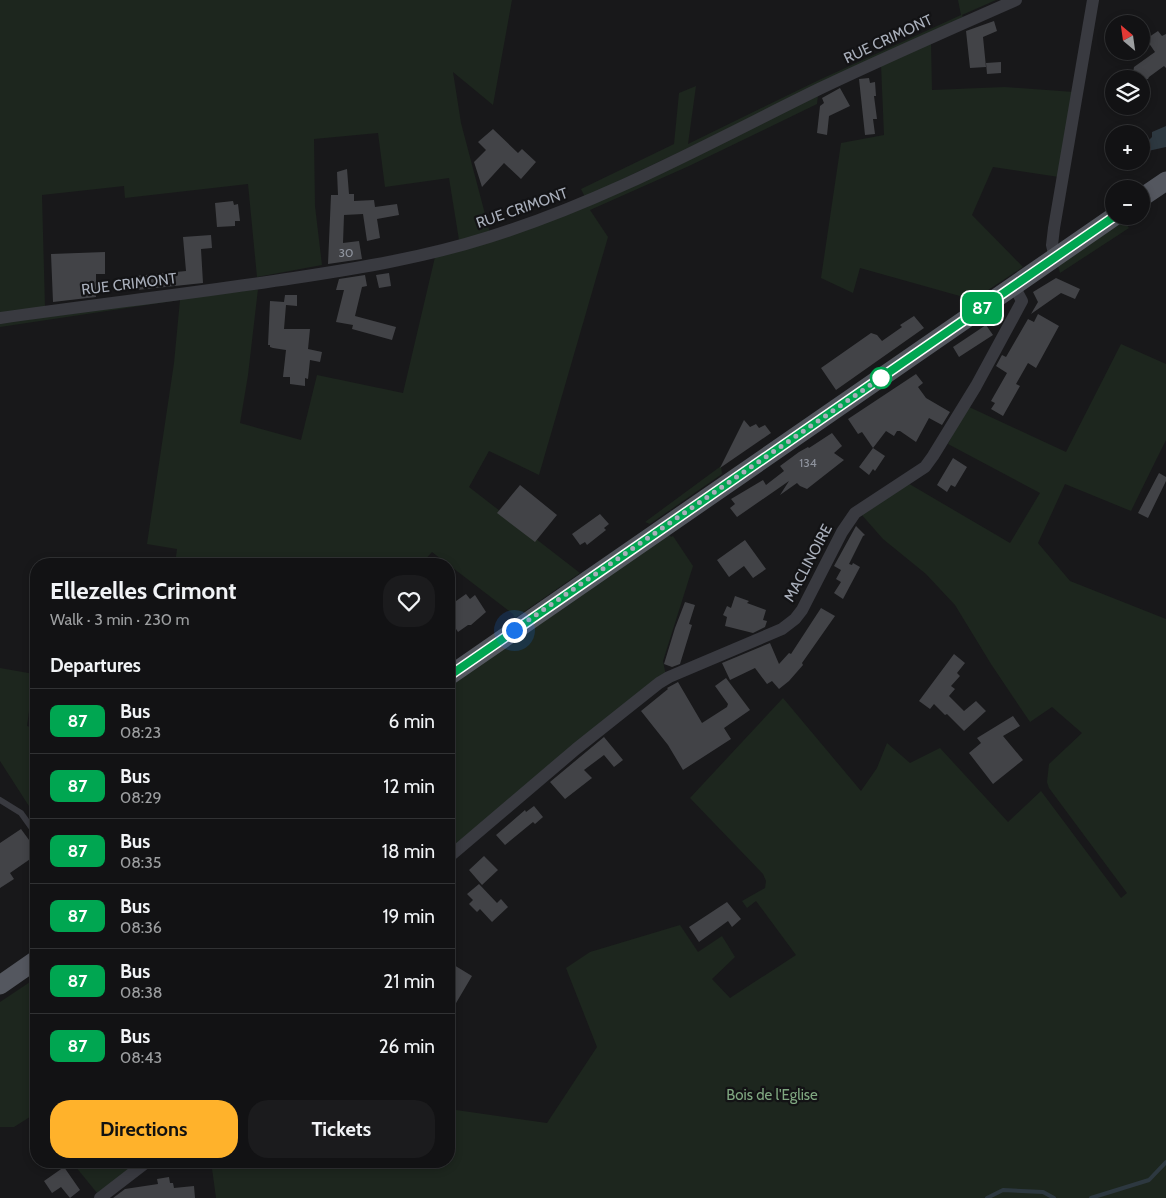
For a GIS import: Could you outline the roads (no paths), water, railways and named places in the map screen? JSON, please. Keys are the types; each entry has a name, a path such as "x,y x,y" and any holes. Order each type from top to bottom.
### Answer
{"main road":[{"path":"1150,192 1166,181"},
{"path":"455,672 1105,223"},
{"path":"0,984 30,964"}],"street":[{"name":"RUE CRIMONT","path":"0,318 354,269 405,260 487,238 530,224 622,187 915,44 1016,0"},
{"path":"1055,257 1052,245 1054,228 1092,0"},
{"name":"MACLINOIRE","path":"455,852 659,683 782,629 795,619 808,600 842,532 856,513 924,467 933,456 976,386 1022,300 1014,286"},
{"path":"100,1198 139,1168"}],"lane":[{"path":"0,800 21,813 30,826"}],"waterway":[{"path":"1091,1198 1149,1180 1166,1162"},
{"path":"987,1198 1003,1190 1043,1192 1054,1198"}],"park label":[{"name":"Bois de l'Eglise","path":"772,1095"}]}
